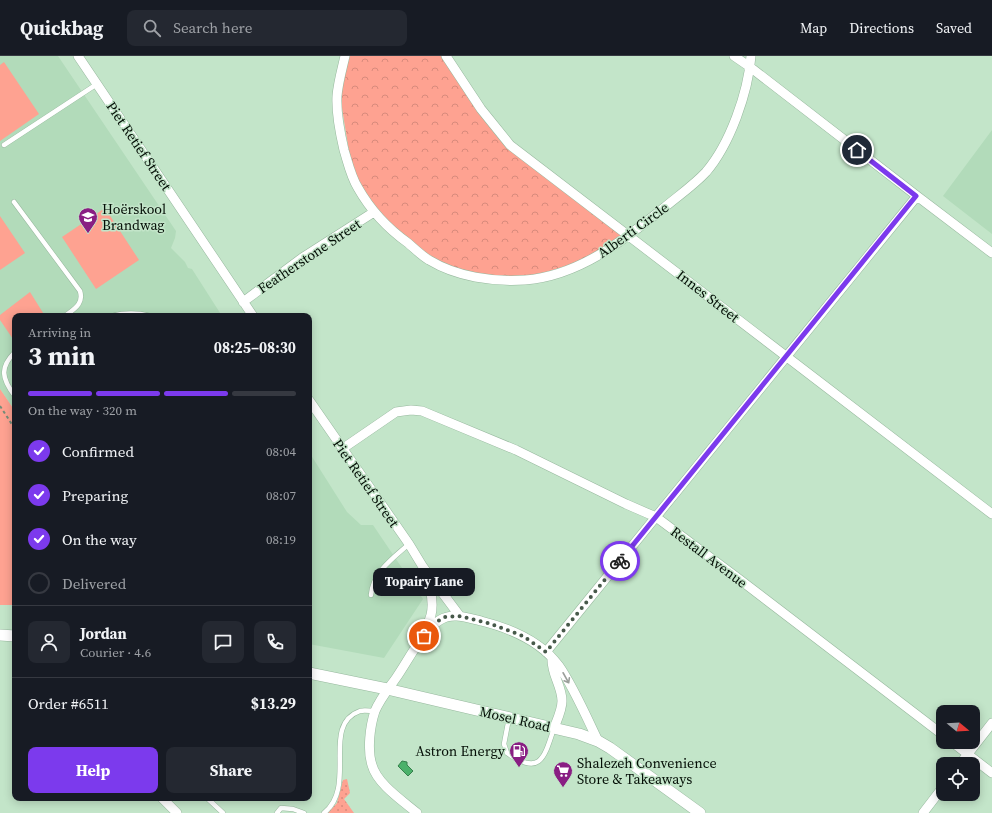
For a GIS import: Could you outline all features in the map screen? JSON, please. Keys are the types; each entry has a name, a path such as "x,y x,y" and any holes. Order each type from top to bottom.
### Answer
{"street":[{"name":"Piet Retief Street","path":"78,56 251,313"},
{"name":"Alberti Circle","path":"345,56 337,96 338,123 349,166 357,187 374,212 390,230 429,260 470,276 497,280 526,280 564,271 591,260 630,235 695,183 710,166 726,139 737,115 750,67 751,56"},
{"name":"Innes Street","path":"446,56 481,109 510,145 630,235 992,514"},
{"path":"734,56 992,253"},
{"path":"554,728 562,707 562,700 549,655 656,517 916,196"},
{"name":"Featherstone Street","path":"243,302 302,258 374,212"},
{"name":"Piet Retief Street","path":"312,404 409,544 423,567 459,616"},
{"name":"Restall Avenue","path":"342,449 396,412 411,410 422,411 516,450 626,504 656,517 936,730"},
{"name":"Piet Retief Street","path":"423,567 432,605 431,614 424,636"},
{"name":"Piet Retief Street","path":"417,813 378,778 372,767 368,752 370,734 375,711 388,689 424,636 438,621 445,617 459,616 488,623 523,636 549,655 558,665 598,741"},
{"path":"0,635 12,636"},
{"name":"Mosel Road","path":"312,674 388,689 579,734 598,741 621,755 700,813"},
{"path":"966,757 992,723"},
{"path":"961,749 992,773"},
{"path":"923,813 936,796"},
{"path":"165,801 177,813"}],"lane":[{"path":"4,146 97,84"},
{"path":"14,202 80,291 81,300 78,306 69,313"},
{"path":"12,355 6,360 1,368 1,374 3,381 12,392"},
{"path":"371,595 374,583 385,566 409,544"},
{"path":"324,813 332,806 339,790 341,731 343,725 350,716 361,711 375,711"},
{"path":"509,718 504,744 505,750 507,753 522,762 532,764 537,763 542,759 548,749 554,728"},
{"path":"210,801 223,813"},
{"path":"277,813 281,808 288,808 304,813"}],"path":[{"path":"0,406 12,424"}],"shaded area":[{"name":"Hoërskool Brandwag","path":"0,56 58,56 176,231 171,248 185,262 188,268 192,269 220,313 12,313 12,407 0,389"},
{"path":"992,130 992,234 943,196"},
{"path":"312,457 347,512 361,525 373,525 423,599 384,658 312,645"},
{"path":"402,761 407,762 407,765 413,771 408,776 398,766"}],"green space":[{"path":"344,56 444,56 495,134 626,236 581,261 525,279 471,281 429,260 355,189 338,83"},
{"path":"4,62 39,114 0,141 0,65"},
{"path":"105,208 139,260 96,289 62,237"},
{"path":"0,216 25,253 0,270"},
{"path":"30,292 43,313 12,313 12,338 0,320 0,315"},
{"path":"0,389 12,407 12,605 0,605"},
{"path":"347,779 350,793 344,799 354,813 328,813 337,803 343,780"}],"way so far":[{"path":"424,636 438,621 445,617 459,616 488,623 523,636 546,652 620,561"}],"place":[{"name":"Hoërskool Brandwag","path":"88,234"},
{"name":"Topairy Lane","path":"424,636"},
{"name":"Astron Energy","path":"519,768"},
{"name":"Shalezeh Convenience Store & Takeaways","path":"563,788"}],"route":[{"path":"620,561 916,196 857,150"}]}
